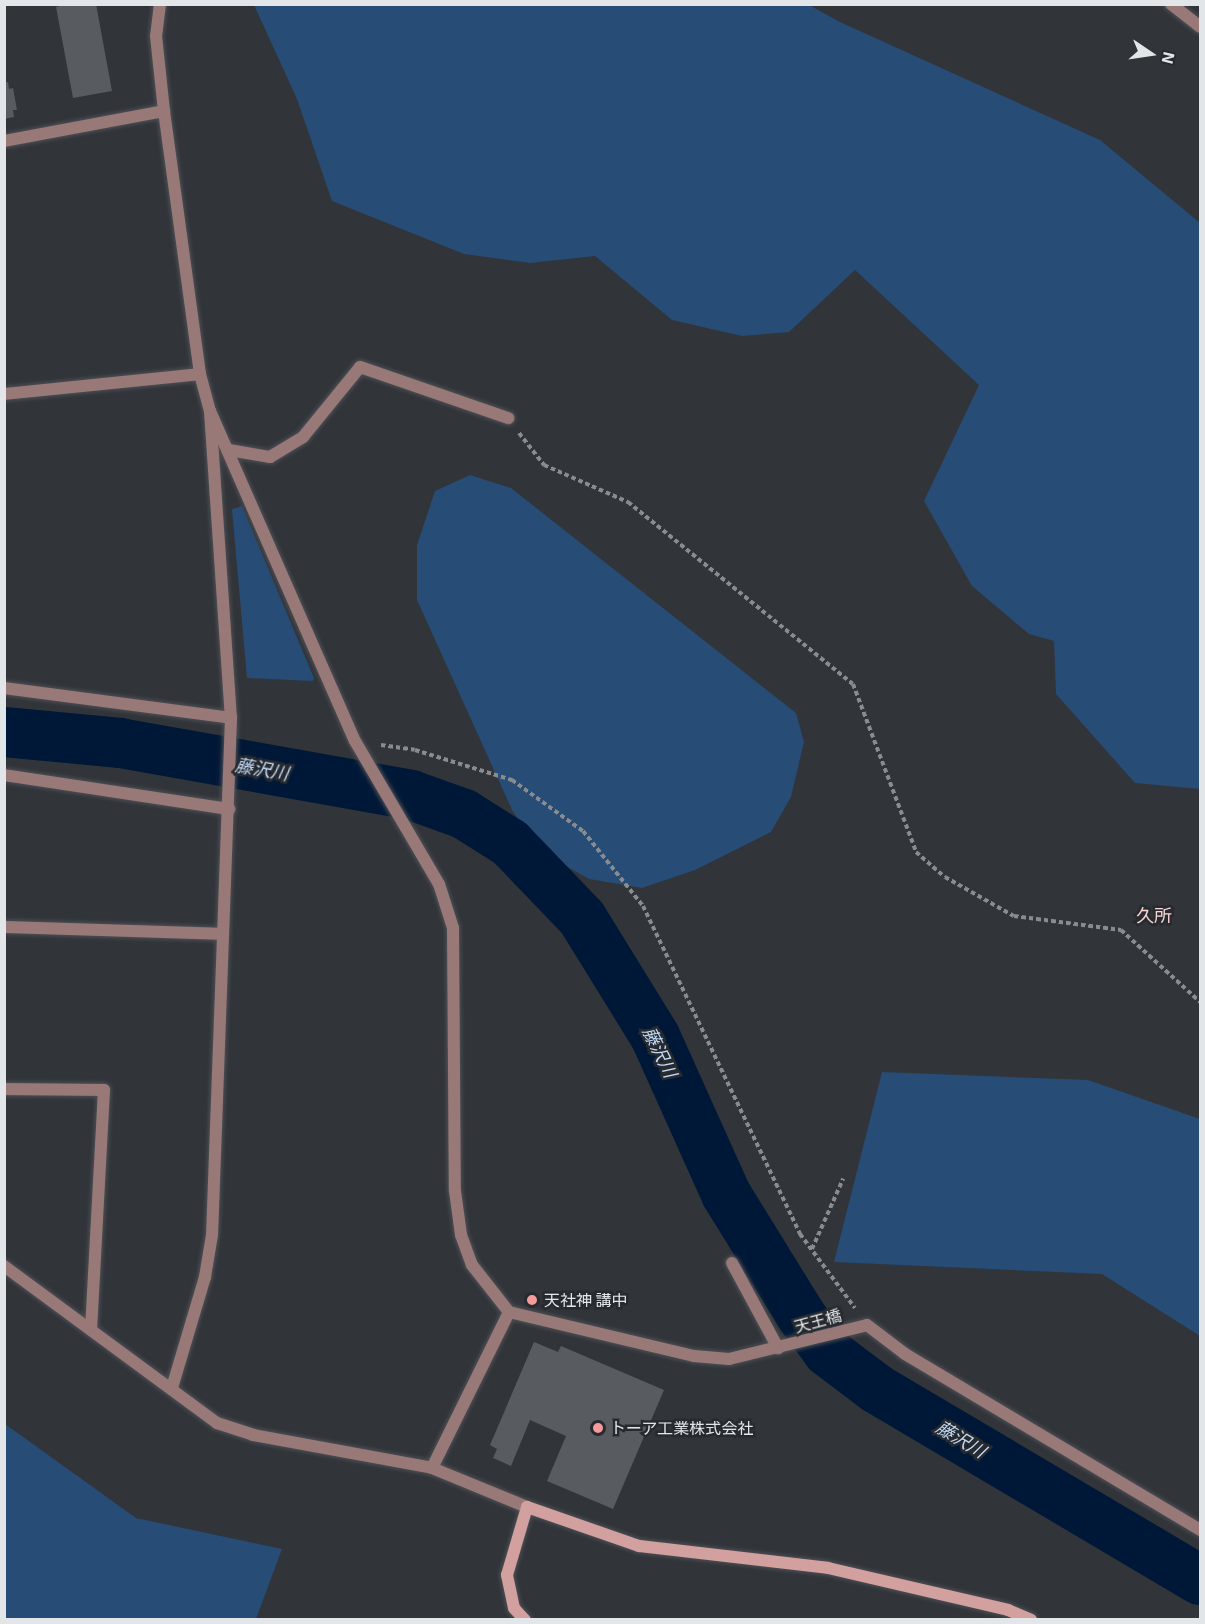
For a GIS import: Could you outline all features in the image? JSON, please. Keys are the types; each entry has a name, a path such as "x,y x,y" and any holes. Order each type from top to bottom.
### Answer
{"street":[{"path":"160,4 156,36 164,111 200,374 210,411 355,741 439,884 453,928 455,1191 461,1235 472,1266 509,1312 432,1468"},
{"path":"1171,4 1200,27"},
{"path":"4,141 164,111"},
{"path":"229,450 270,457 303,437 360,367 508,418"},
{"path":"4,394 200,374"},
{"path":"172,1388 205,1277 212,1235 221,934 229,809 231,723 210,411"},
{"path":"4,688 231,723"},
{"path":"4,775 229,809"},
{"path":"4,927 221,934"},
{"path":"4,1089 104,1090 91,1330"},
{"path":"732,1263 778,1348"},
{"path":"4,1266 217,1423 253,1435 432,1468 527,1507 639,1546 828,1568 1008,1610 1031,1620"},
{"name":"天王橋","path":"509,1312 694,1356 729,1359 867,1325"},
{"path":"867,1325 905,1354 1200,1530"},
{"path":"525,1620 514,1608 507,1575 527,1507"}],"path":[{"path":"508,418 544,465 628,502 853,684 916,852 938,871 1014,916 1121,930 1200,1002"},
{"path":"355,741 415,750 512,780 583,831 643,906 800,1234 867,1325"},
{"path":"812,1249 843,1179"}],"shaded area":[{"path":"254,5 809,5 840,22 1100,140 1200,223 1200,789 1135,783 1056,694 1054,641 1029,634 972,586 924,501 979,385 855,270 789,332 742,336 672,320 595,256 530,263 464,254 332,201 297,99"},
{"path":"470,475 511,488 796,713 804,742 791,797 771,832 695,870 642,888 589,879 543,853 513,812 417,600 417,545 435,491"},
{"path":"242,506 314,678 313,681 247,678 232,509"},
{"path":"882,1072 1088,1080 1200,1119 1200,1336 1102,1274 834,1262"},
{"path":"5,1424 136,1518 282,1549 256,1619 5,1619"}],"building":[{"path":"68,4 96,4 112,91 73,98 56,7"},
{"path":"8,82 9,89 13,88 17,110 13,110 14,117 4,119 4,83"},
{"name":"トーア工業株式会社","path":"534,1342 558,1352 561,1346 664,1390 613,1509 547,1481 566,1436 530,1420 511,1466 493,1458 497,1449 490,1445"}],"waterway":[{"name":"藤沢川","path":"4,732 120,743 411,795 464,814 510,843 582,918 655,1036 726,1194 800,1314 828,1352 877,1389 1200,1580"}],"place":[{"name":"天社神 講中","path":"532,1300"},
{"name":"トーア工業株式会社","path":"598,1428"}],"district":[{"name":"久所","path":"1154,915"}]}
